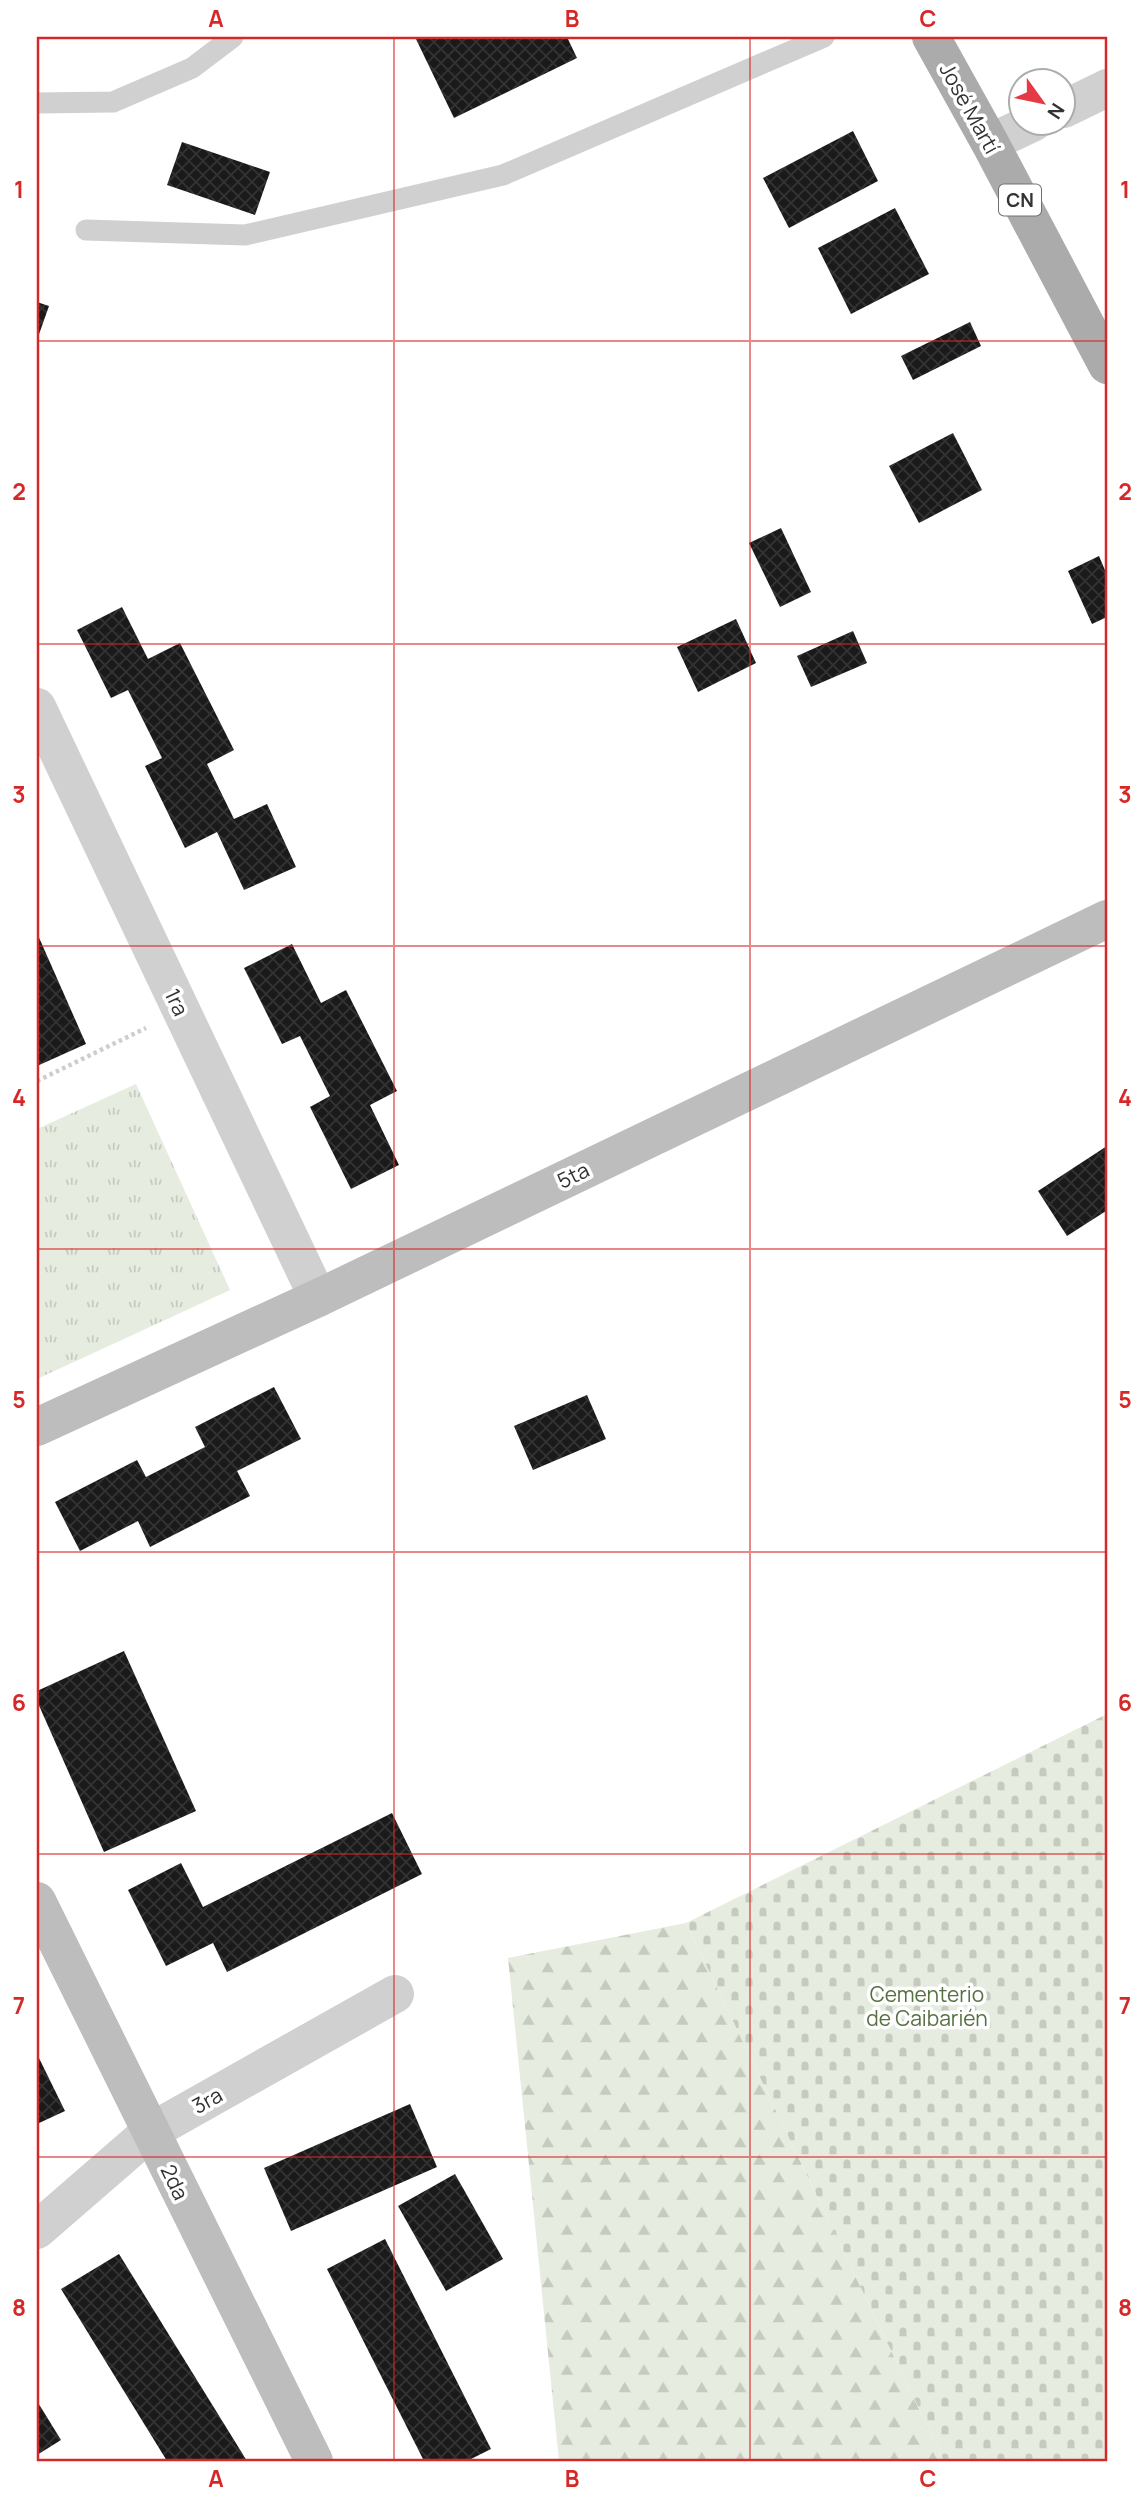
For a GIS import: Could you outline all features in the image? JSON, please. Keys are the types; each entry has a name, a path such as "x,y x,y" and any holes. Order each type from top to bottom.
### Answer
{"main road":[{"name":"José Martí","path":"931,37 1107,365"}],"street":[{"path":"1078,101 1107,88"},
{"path":"990,143 1007,135"},
{"name":"1ra","path":"37,707 318,1298"},
{"name":"5ta","path":"37,1427 318,1298 1107,919"},
{"name":"2da","path":"37,1901 314,2461"},
{"name":"3ra","path":"37,2230 150,2132 395,1994"}],"lane":[{"path":"37,103 113,102 192,68 233,37"},
{"path":"86,230 245,235 503,174 824,37"}],"path":[{"path":"37,1082 181,1011"}],"green space":[{"path":"136,1084 230,1290 37,1379 37,1129"},
{"name":"Cementerio de Caibarién","path":"1107,1714 1107,2461 944,2461 686,1923"},
{"path":"686,1923 944,2461 559,2461 508,1958"}],"building":[{"path":"415,37 567,37 577,58 454,118"},
{"path":"853,131 878,181 789,228 763,178"},
{"path":"182,142 270,172 255,215 167,185"},
{"path":"895,208 929,274 851,314 818,248"},
{"path":"37,302 49,306 37,340"},
{"path":"970,322 981,346 913,380 901,356"},
{"path":"953,433 982,490 919,523 889,466"},
{"path":"781,528 811,592 780,607 749,543"},
{"path":"1099,556 1107,575 1107,617 1092,624 1068,571"},
{"path":"122,607 148,659 180,643 234,750 207,764 234,819 267,804 296,867 244,890 217,832 185,848 145,766 162,758 128,690 111,698 77,630"},
{"path":"736,619 756,663 698,692 677,647"},
{"path":"853,631 867,663 811,687 797,656"},
{"path":"37,933 86,1044 37,1066"},
{"path":"292,944 321,1003 346,990 397,1091 370,1105 399,1165 351,1189 310,1107 330,1096 300,1036 282,1044 244,968"},
{"path":"1107,1146 1107,1214 1106,1211 1067,1236 1038,1191"},
{"path":"274,1387 301,1439 237,1471 250,1496 150,1547 138,1521 80,1551 55,1502 137,1460 146,1477 205,1447 195,1427"},
{"path":"587,1395 606,1439 533,1470 514,1426"},
{"path":"124,1651 196,1811 104,1852 37,1701 37,1691"},
{"path":"392,1813 422,1874 227,1972 213,1943 166,1966 128,1890 181,1863 203,1907"},
{"path":"37,2054 65,2111 37,2124"},
{"path":"410,2104 437,2167 291,2231 264,2168"},
{"path":"455,2174 503,2259 446,2291 398,2206"},
{"path":"385,2239 491,2449 467,2461 424,2461 327,2269"},
{"path":"119,2254 247,2461 167,2461 61,2289"},
{"path":"37,2401 61,2440 37,2455"}]}
